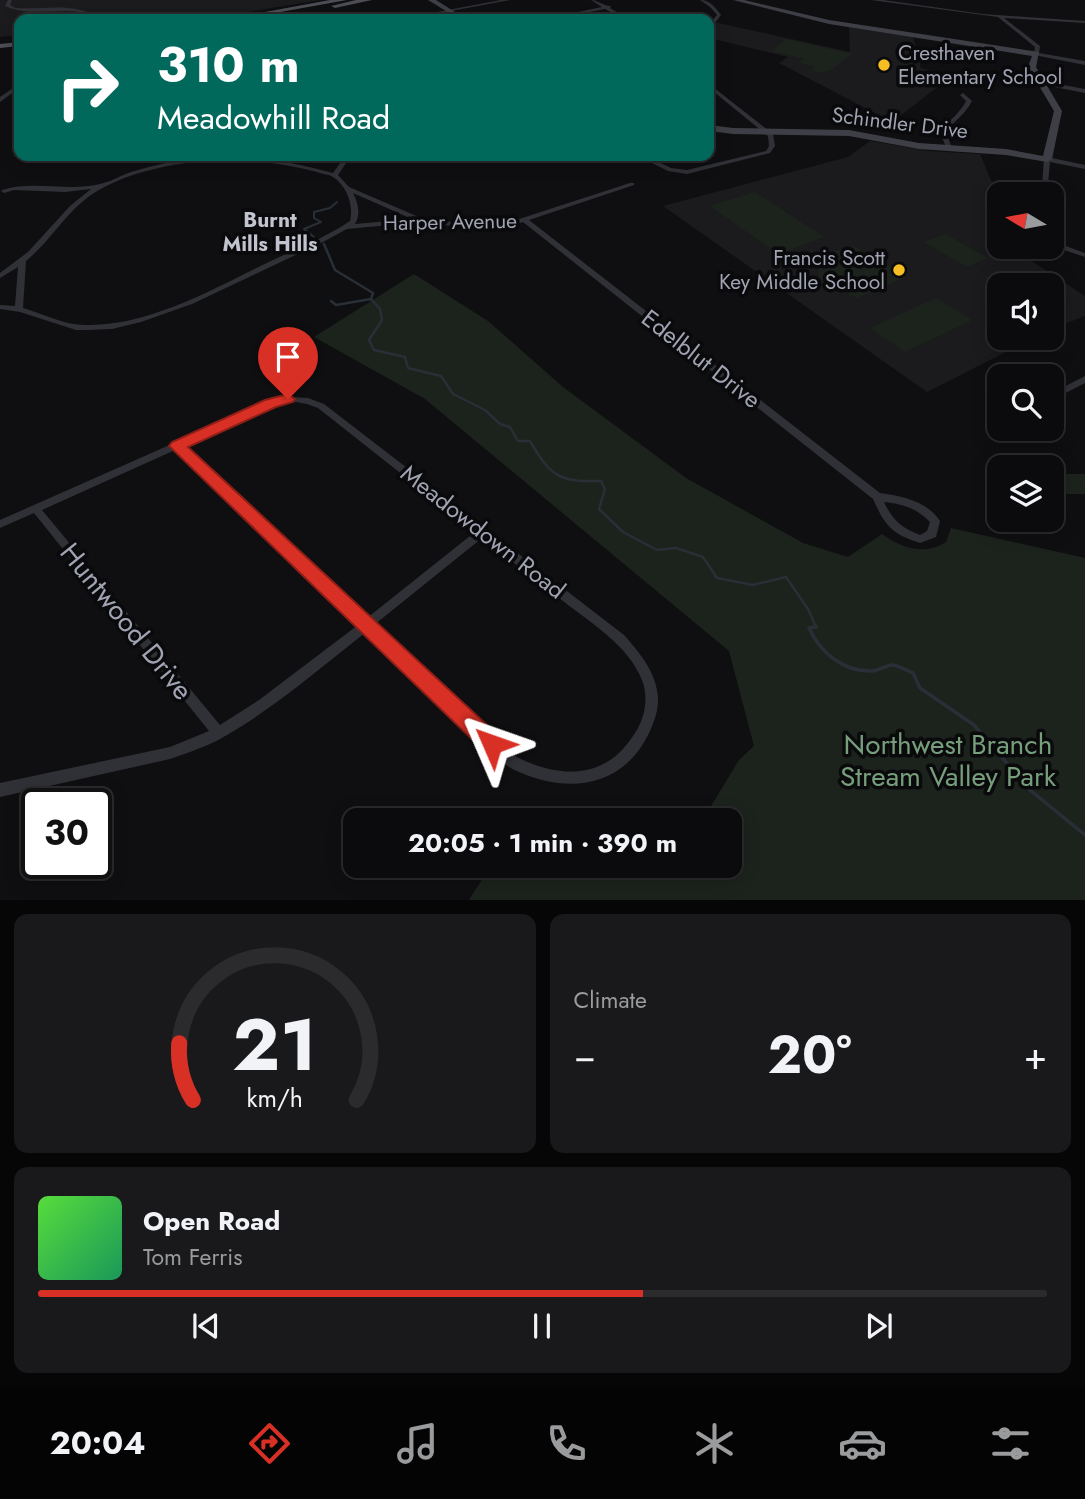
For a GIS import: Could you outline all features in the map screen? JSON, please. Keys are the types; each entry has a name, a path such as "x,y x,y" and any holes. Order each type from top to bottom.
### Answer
{"main road":[{"path":"260,14 343,0"},
{"path":"288,14 368,0"}],"street":[{"path":"10,0 7,5 15,9 92,14"},
{"path":"431,0 454,14"},
{"path":"427,14 508,0"},
{"path":"593,0 619,14"},
{"path":"702,0 712,6 719,15 714,21"},
{"path":"736,0 829,23 1085,63"},
{"path":"873,0 999,16 1085,22"},
{"path":"1,4 14,13 77,14"},
{"path":"573,14 609,7"},
{"path":"999,16 1038,47 1032,67 1058,111 1047,159 1045,182"},
{"path":"1041,83 1085,91"},
{"path":"652,161 670,170 696,171 768,152 773,140 766,131 714,90"},
{"path":"949,148 943,133 950,121 967,107 969,101 964,95"},
{"name":"Schindler Drive","path":"714,128 849,133 949,148 1006,152 1085,167"},
{"path":"4,191 14,188 65,190 99,186 162,165 184,161"},
{"path":"282,161 335,175 350,189 422,220"},
{"path":"335,175 344,161"},
{"name":"Harper Avenue","path":"346,227 422,220 467,226 525,221 632,184"},
{"path":"0,276 22,261 78,201 99,186"},
{"path":"0,307 19,309 65,326 87,328 132,322 211,292 346,227 353,222 356,214 350,189"},
{"name":"Edelblut Drive","path":"525,221 877,496 889,524 901,533 920,539 932,534 935,521 929,512 899,499 877,496"},
{"path":"1064,247 1085,255"},
{"path":"19,309 22,261"},
{"path":"1064,390 1085,379"},
{"name":"Meadowdown Road","path":"177,446 270,404 288,399 306,399 325,409 620,639 638,659 651,688 652,703 644,734 617,764 599,773 581,778 544,776 510,761 367,626"},
{"path":"0,524 177,446 367,626"},
{"name":"Huntwood Drive","path":"35,508 219,733"},
{"path":"0,790 170,753 196,745 219,733 246,717 367,626 483,531"}],"shaded area":[{"path":"0,0 321,0 235,14 14,14 14,36 0,37"},
{"path":"714,22 850,52 849,27 913,37 921,68 952,76 892,122 779,63 788,57 714,39"},
{"name":"Francis Scott Key Middle School","path":"870,141 929,151 980,154 992,182 987,182 987,259 1029,259 1050,273 987,273 987,350 1010,350 927,392 663,206 848,157"},
{"name":"Francis Scott Key Middle School","path":"1064,282 1085,296 1085,316 1064,324"}],"green space":[{"path":"786,39 852,54 832,69 820,73 811,70 815,67 798,62 805,59 772,51"},
{"path":"755,192 824,237 778,254 710,206"},
{"path":"945,234 987,258 967,267 924,242"},
{"path":"853,246 899,271 899,280 857,298 819,278 819,256"},
{"name":"Northwest Branch Stream Valley Park","path":"414,274 488,321 563,387 686,478 803,543 848,557 882,534 905,546 930,549 946,542 951,528 1085,558 1085,900 469,900 483,878 742,878 742,808 710,808 739,760 754,746 729,651 425,399 314,337"},
{"path":"936,298 972,320 905,352 870,328"},
{"path":"1064,474 1085,474 1085,494 1064,494"}],"waterway":[{"path":"314,237 304,229 321,222 314,218 314,212 330,208 337,202"},
{"path":"324,244 335,270 373,293 371,299"},
{"path":"331,301 336,305 371,299"},
{"path":"371,299 380,309 382,320 369,340 374,350 405,357 408,368 441,376 453,394 485,410 500,424 510,427 518,441 530,441 544,463 558,475 575,480 601,481 605,489 599,509 623,532 657,550 676,548 703,557 717,578 753,585 786,577 808,609 816,627"},
{"path":"816,627 809,628 819,645 841,664 870,671 894,665 913,673 920,688 974,725 1030,790 1085,835"}],"place":[{"name":"Cresthaven Elementary School","path":"884,65"},
{"name":"Francis Scott Key Middle School","path":"899,270"}],"district":[{"name":"Burnt Mills Hills","path":"270,232"}],"route":[{"path":"288,399 270,404 177,446 492,744"}]}
